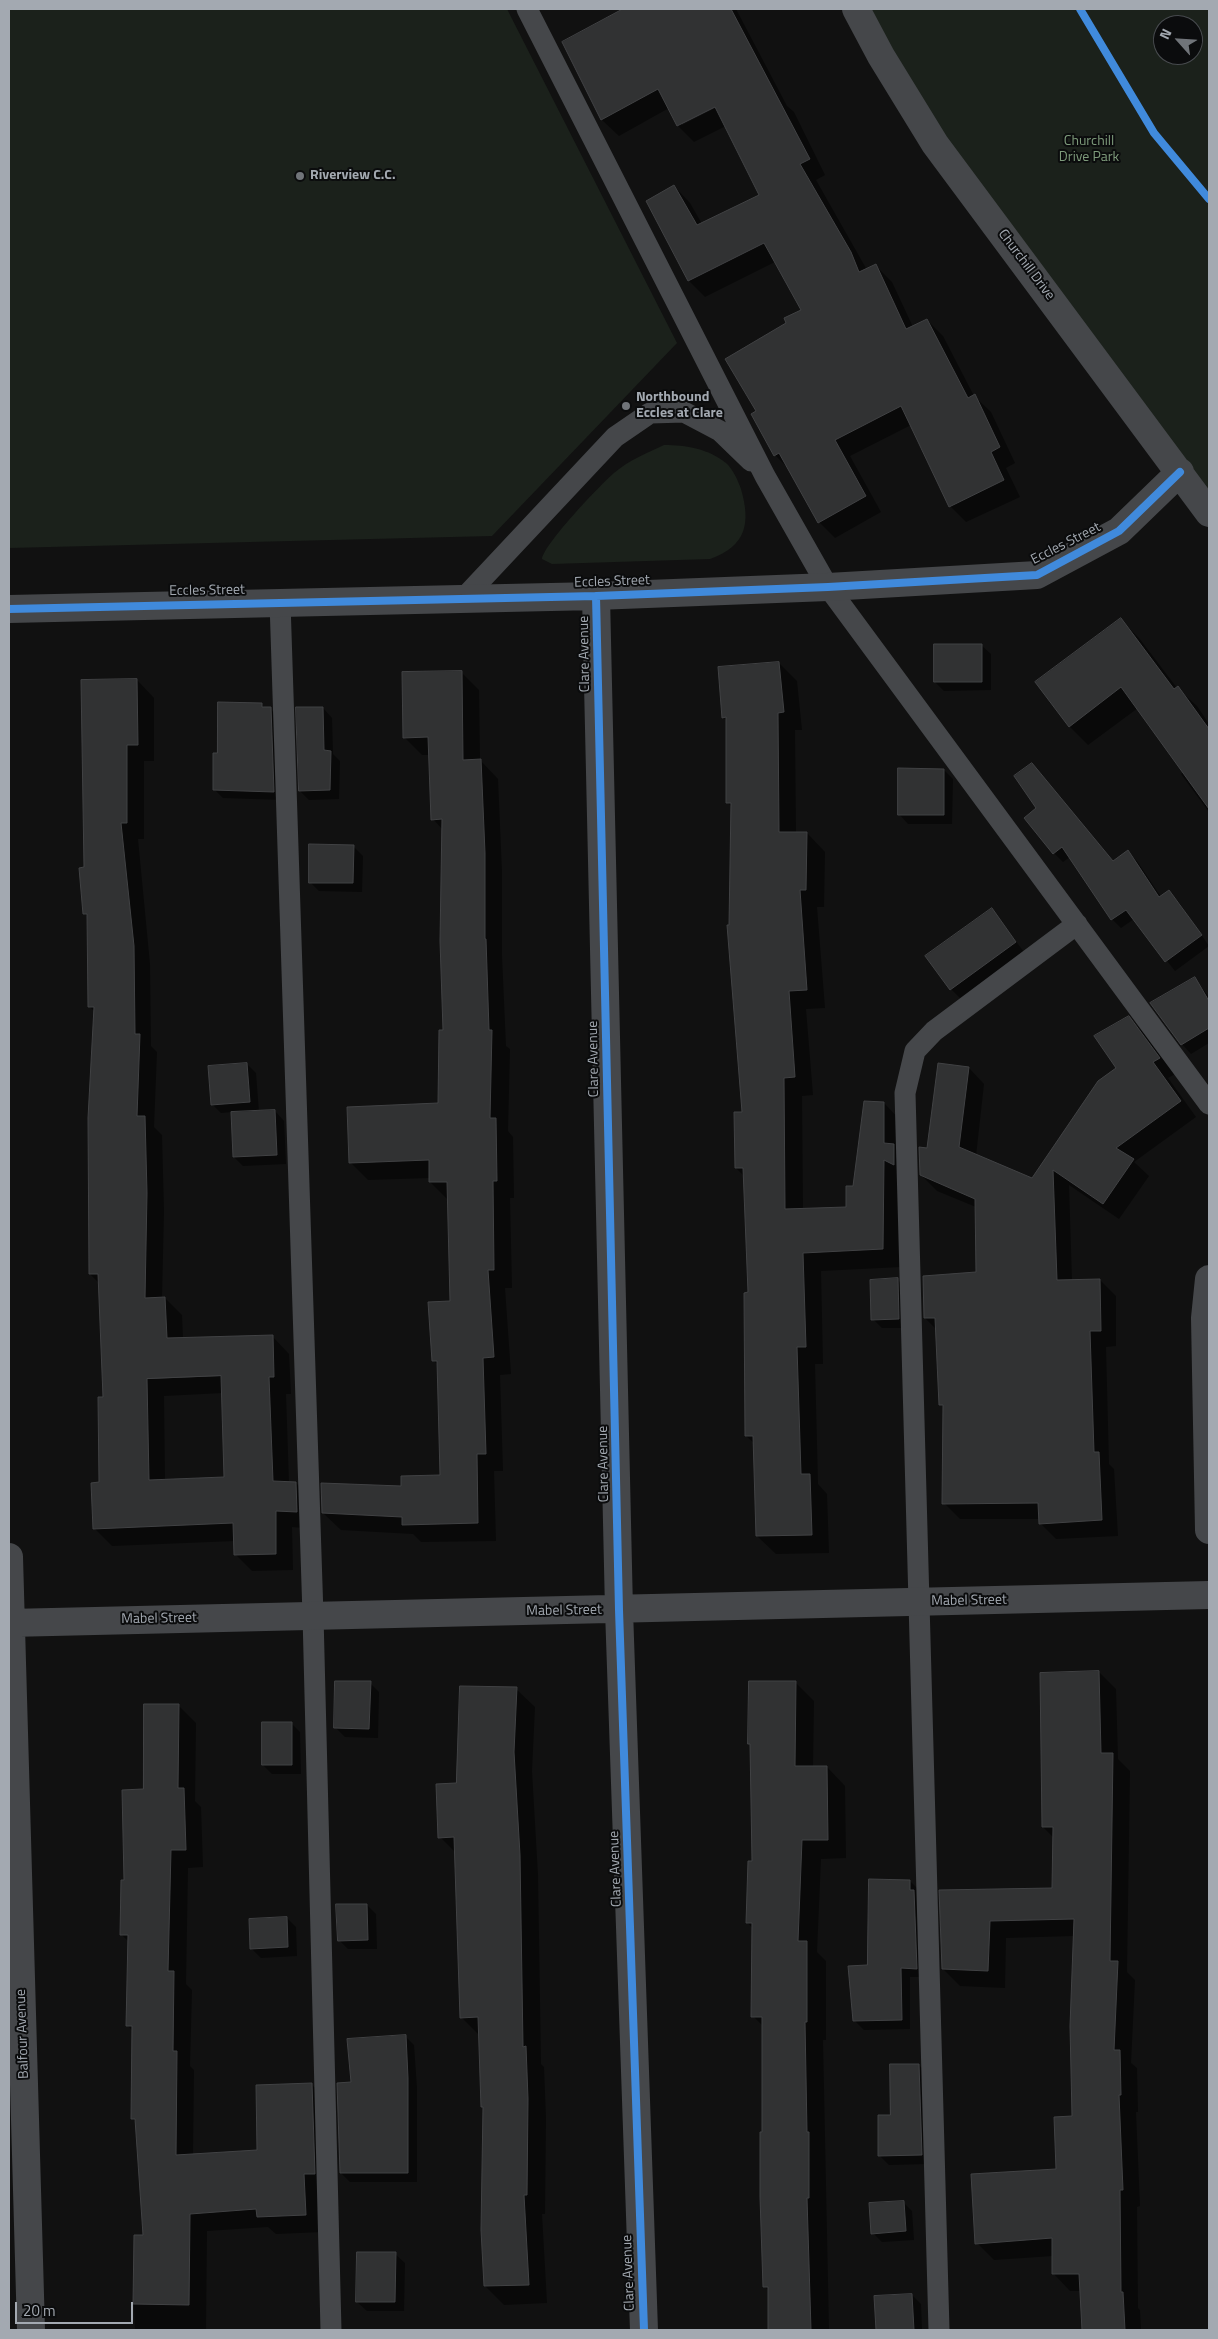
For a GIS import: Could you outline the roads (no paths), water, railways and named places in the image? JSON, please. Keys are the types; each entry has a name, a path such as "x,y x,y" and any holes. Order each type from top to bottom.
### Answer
{"street":[{"name":"Churchill Drive","path":"856,9 881,56 936,144 1209,513"},
{"name":"Eccles Street","path":"9,609 596,596 828,587 1036,575 1119,531 1180,472"},
{"name":"Clare Avenue","path":"596,596 620,1610 644,2330"},
{"path":"1209,1279 1205,1318 1209,1530"},
{"name":"Balfour Avenue","path":"9,1557 31,2330"},
{"name":"Mabel Street","path":"10,1623 1209,1595"}],"lane":[{"path":"527,9 765,476 828,587 1209,1104"},
{"path":"463,599 615,437 650,413 684,412 720,431 765,476"},
{"path":"280,602 313,1615 331,2330"},
{"path":"939,2330 905,1093 915,1052 934,1031 1077,924"}],"place":[{"name":"Riverview C.C.","path":"300,176"},
{"name":"Northbound Eccles at Clare","path":"626,406"}],"park label":[{"name":"Churchill Drive Park","path":"1089,150"}]}
